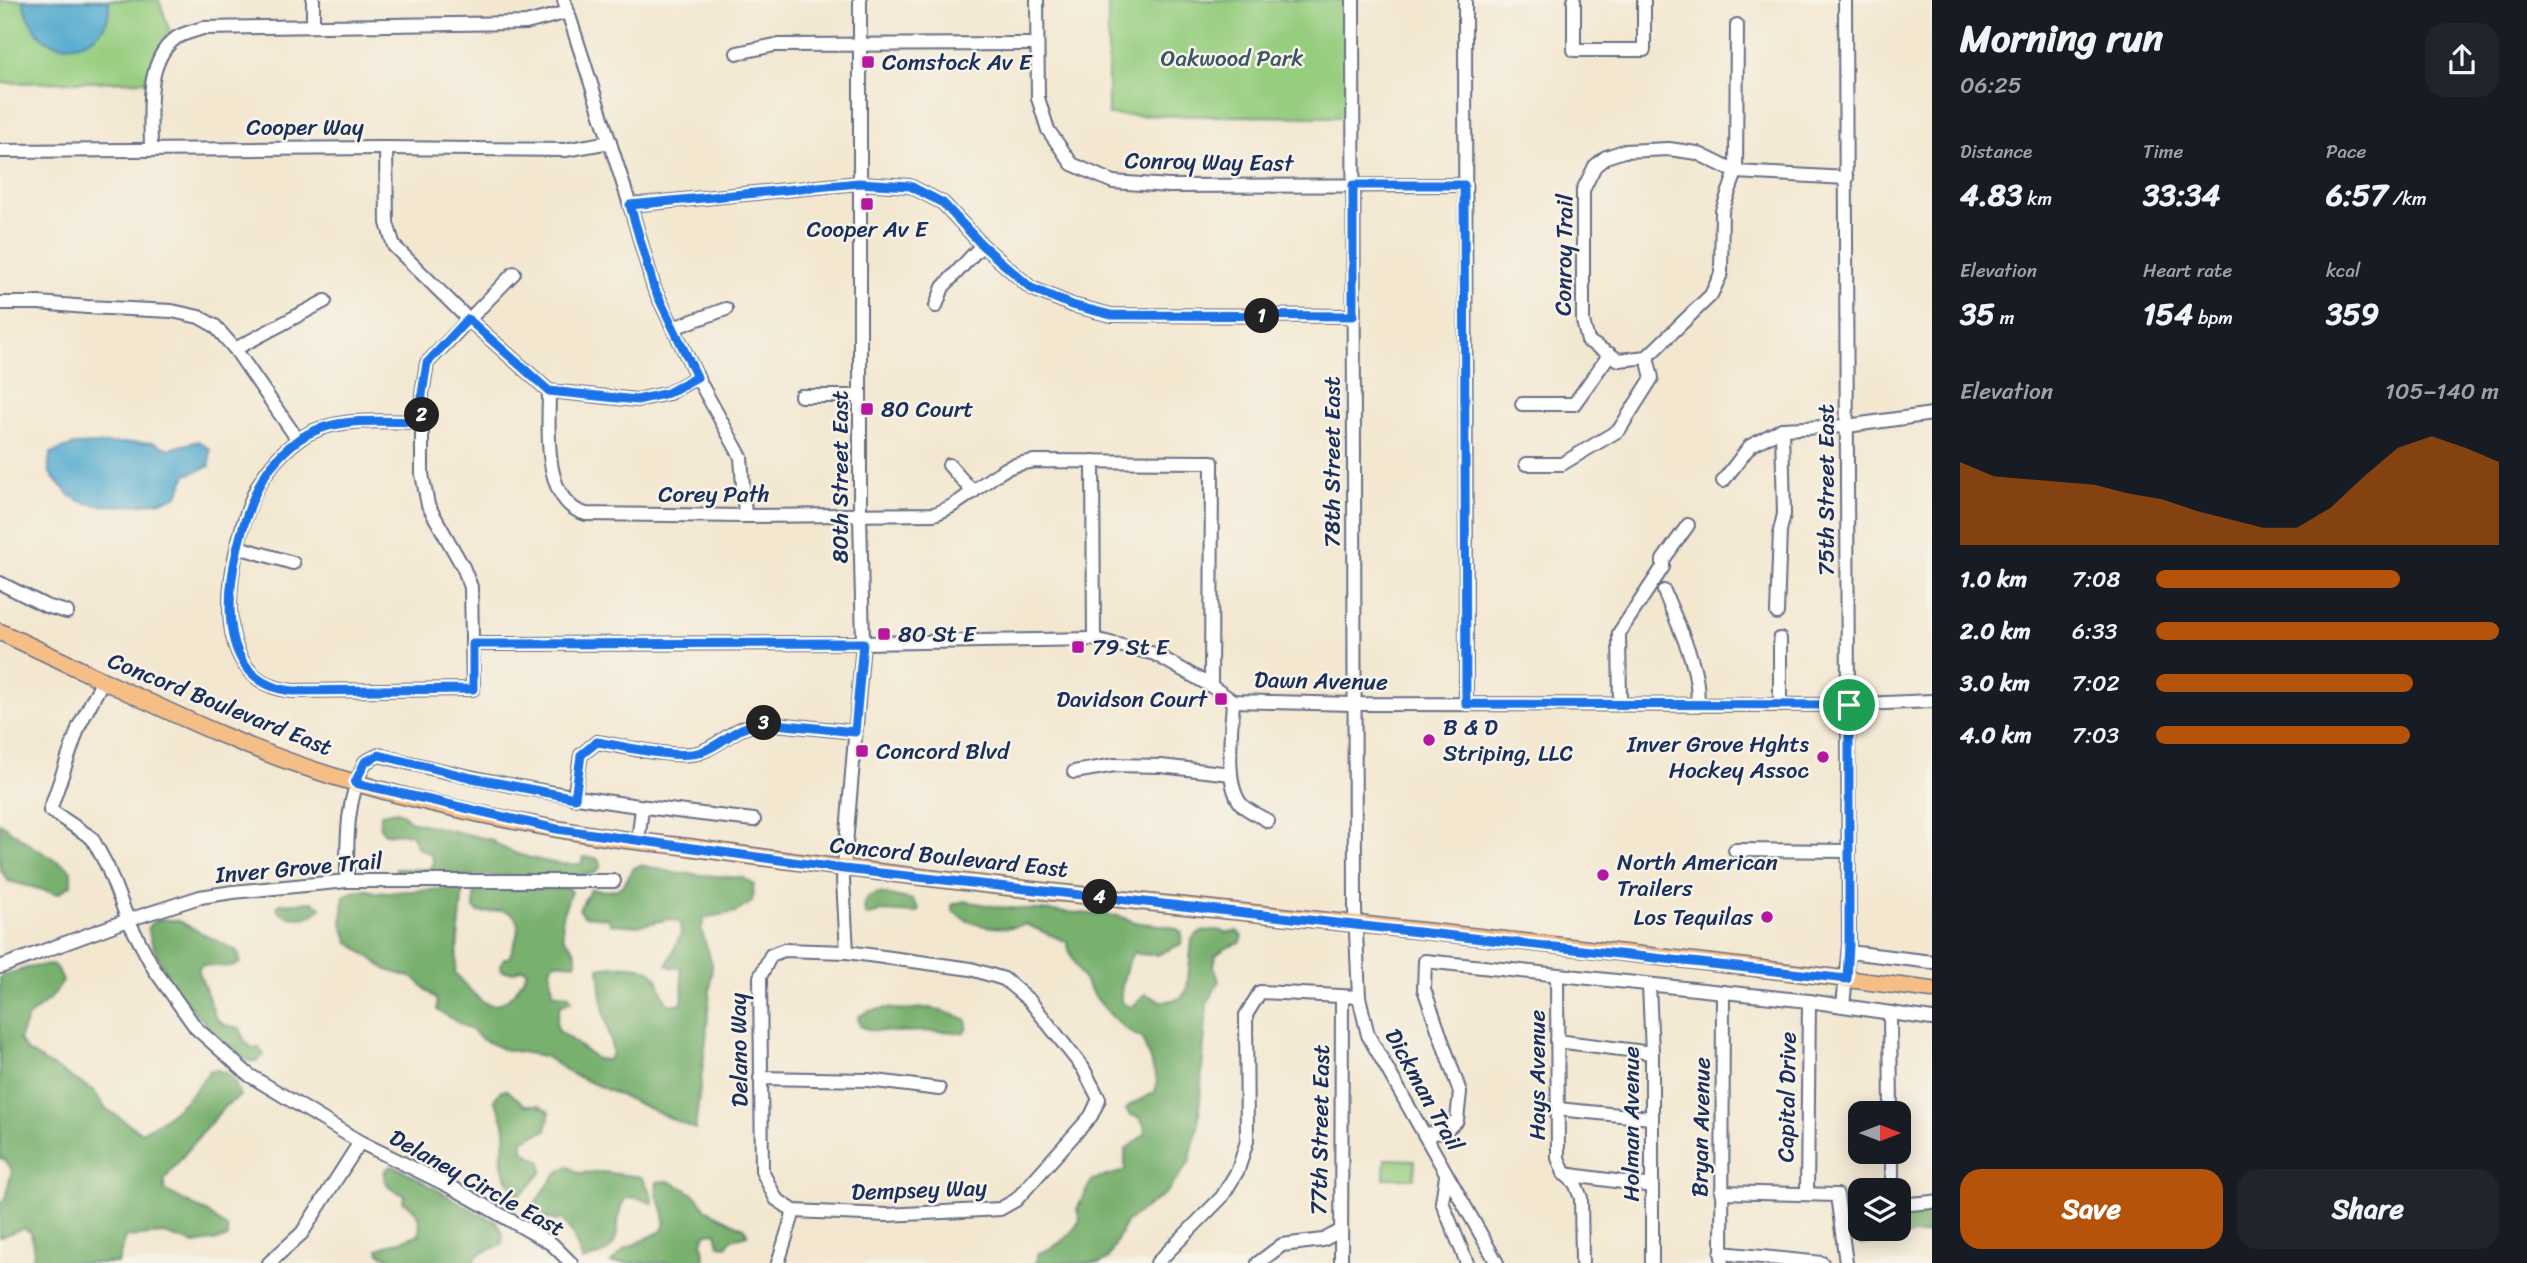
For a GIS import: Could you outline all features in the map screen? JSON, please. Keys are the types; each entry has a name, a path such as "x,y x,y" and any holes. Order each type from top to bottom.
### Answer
{"main road":[{"path":"0,621 35,646"},
{"path":"0,632 35,646"},
{"name":"Concord Boulevard East","path":"35,646 102,681 211,731 267,753 355,783 516,821 638,842 844,869 1932,990"}],"street":[{"path":"313,0 313,25"},
{"name":"80th Street East","path":"847,952 844,869 863,643 860,515 860,0"},
{"name":"Conroy Way East","path":"1037,0 1038,98 1048,130 1072,164 1113,182 1169,186 1464,185"},
{"name":"78th Street East","path":"1353,0 1355,924"},
{"path":"1465,0 1466,704"},
{"path":"1574,0 1574,50 1644,50 1644,0"},
{"name":"75th Street East","path":"1843,1006 1849,952 1845,0"},
{"path":"151,149 151,87 158,61 176,38 203,28 526,23 566,6 654,288 697,377 741,457 745,516"},
{"path":"1522,404 1574,404 1610,354 1619,360 1647,357 1711,295 1721,274 1723,211 1736,172 1737,25"},
{"path":"737,53 775,45 1037,44"},
{"name":"Cooper Way","path":"0,151 386,148 565,150 610,142"},
{"path":"386,148 387,223 394,246 468,319 549,391 637,400 668,393 697,377"},
{"name":"Conroy Trail","path":"1610,354 1588,341 1583,321 1583,190 1595,166 1606,157 1624,151 1669,149 1697,153 1736,172 1847,178"},
{"path":"630,205 859,183 910,186 943,203 982,245 1031,288 1072,305 1111,315 1353,316"},
{"path":"936,306 943,287 982,245"},
{"path":"422,422 342,423 298,440 270,469 259,485 238,547 230,595 230,623 233,641 241,660 259,680 274,688 293,691 473,689 471,587 463,567 428,505 422,474 422,422 422,394 427,363 514,273"},
{"path":"234,349 325,301"},
{"path":"0,303 181,312 199,317 215,326 234,349 298,440"},
{"path":"674,328 726,309"},
{"path":"1526,464 1562,464 1619,430 1652,378 1647,357"},
{"name":"Corey Path","path":"549,391 551,472 568,503 576,512 586,514 934,514 949,509 1000,472 1016,464 1035,461 1212,462 1211,686"},
{"path":"801,396 860,396"},
{"path":"1723,481 1750,446 1782,429 1847,426 1932,414"},
{"path":"1777,614 1780,531 1784,514 1782,429"},
{"path":"1093,461 1094,639"},
{"path":"949,465 973,492"},
{"path":"1620,704 1619,633 1663,567 1663,559 1688,525"},
{"path":"238,547 293,563"},
{"path":"0,583 46,606 67,612"},
{"path":"1664,591 1694,669 1699,690 1697,704"},
{"name":"Dawn Avenue","path":"473,644 863,643 1094,639 1155,654 1233,701 1353,704 1780,705 1932,701"},
{"path":"1780,639 1780,705"},
{"name":"Delaney Circle East","path":"102,681 79,726 50,810 92,838 107,866 128,920 154,969 196,1028 249,1075 360,1142 455,1189 552,1244 571,1263"},
{"path":"1233,701 1231,774 1235,792 1243,806 1268,821"},
{"path":"575,798 581,755 597,742 685,755 705,751 737,730 752,724 855,732"},
{"path":"347,881 347,818 355,783 365,762 379,755 472,778 575,798 754,820"},
{"path":"1074,772 1115,765 1161,766 1231,774"},
{"path":"638,842 642,808"},
{"path":"1735,850 1849,851"},
{"name":"Inver Grove Trail","path":"0,967 128,920 200,897 233,892 347,881 614,881"},
{"name":"Dickman Trail","path":"1355,924 1359,997 1368,1035 1497,1263"},
{"name":"Delano Way","path":"794,1211 776,1199 762,1171 760,977 771,955 784,950 847,952"},
{"name":"Dempsey Way","path":"794,1211 887,1215 1000,1209 1016,1200 1091,1116 1099,1099 1083,1068 1068,1049 1030,1001 1004,979 971,969 847,952"},
{"path":"1849,952 1932,962"},
{"path":"1424,1134 1444,1132 1457,1121 1460,1092 1424,989 1424,961 1809,1001 1932,1019"},
{"name":"Hays Avenue","path":"1557,975 1558,1158 1564,1174"},
{"name":"Holman Avenue","path":"1649,985 1652,1053 1652,1263"},
{"path":"1157,1263 1222,1197 1238,1170 1247,1141 1246,1015 1260,992 1359,997"},
{"name":"Bryan Avenue","path":"1721,1258 1723,992"},
{"name":"77th Street East","path":"1341,1263 1342,997"},
{"name":"Capital Drive","path":"1807,1194 1809,1001"},
{"path":"1890,1013 1891,1101"},
{"path":"1557,1041 1652,1053"},
{"path":"760,1078 868,1080 939,1089"},
{"path":"1557,1109 1651,1118"},
{"name":"Delaney Circle East","path":"269,1263 302,1233 360,1142"},
{"path":"1564,1174 1652,1186"},
{"path":"1564,1174 1576,1183 1581,1198 1581,1263"},
{"path":"1446,1176 1442,1202 1467,1263"},
{"path":"1721,1192 1837,1195 1846,1263"},
{"path":"1911,1204 1932,1202"},
{"path":"778,1263 794,1211"},
{"path":"1258,1263 1282,1245 1323,1240 1340,1231"},
{"path":"1721,1258 1822,1263"}],"green space":[{"path":"0,0 159,0 171,35 154,57 145,81 0,83"},
{"name":"Oakwood Park","path":"1108,0 1346,0 1347,117 1108,115"},
{"path":"396,811 410,821 492,840 509,851 534,859 560,864 581,864 584,857 596,858 601,866 595,873 574,876 399,876 396,869 429,869 434,863 431,854 418,848 411,834 387,833 380,829 381,814"},
{"path":"0,823 67,867 71,871 71,885 58,894 8,881 0,869"},
{"path":"640,865 675,873 744,878 754,885 752,902 736,912 705,918 701,929 712,964 695,1129 574,1075 544,1056 503,1049 483,1040 437,1010 437,1000 414,978 387,970 349,942 342,923 344,896 356,890 364,889 377,893 463,888 455,973 482,1001 497,1004 510,997 527,971 522,968 514,972 502,971 500,966 504,958 509,958 512,952 518,923 510,913 479,912 474,908 474,894 478,890 568,888 571,892 562,916 563,937 573,949 576,959 575,964 555,962 550,968 553,993 569,996 572,1001 560,1006 556,1023 559,1031 597,1059 608,1060 613,1053 603,1007 599,968 622,966 647,970 657,979 668,1004 682,1003 681,968 667,965 681,934 680,922 670,919 637,926 611,924 607,918 584,916 579,909 591,889 618,889 634,868"},
{"path":"879,893 913,900 919,909 917,913 881,911 870,916 865,915 864,903 869,896"},
{"path":"964,901 998,907 1119,916 1134,922 1166,926 1182,933 1181,944 1157,955 1137,954 1135,951 1124,975 1121,996 1121,1002 1130,1007 1145,994 1163,1002 1181,998 1187,990 1192,939 1198,934 1212,930 1226,933 1237,931 1243,937 1240,943 1216,955 1214,966 1219,981 1207,1004 1198,1127 1189,1163 1167,1192 1126,1222 1108,1259 1100,1263 1035,1263 1039,1253 1057,1244 1076,1226 1080,1220 1077,1209 1092,1180 1125,1171 1125,1150 1145,1134 1144,1124 1126,1110 1130,1105 1155,1092 1157,1080 1142,1038 1118,1022 1096,998 1078,969 1067,942 1025,924 997,927 968,921 953,911 952,905"},
{"path":"313,902 321,907 312,915 301,918 284,915 277,907 280,904"},
{"path":"162,919 179,921 238,952 240,963 232,967 202,965 198,970 216,1018 224,1025 240,1028 244,1040 252,1048 259,1048 264,1055 257,1061 239,1056 218,1037 171,982 154,949 148,928 151,923"},
{"path":"52,964 58,969 63,981 51,998 28,1017 19,1040 27,1051 94,1091 105,1108 141,1132 180,1106 210,1070 227,1073 233,1080 240,1096 225,1106 195,1141 165,1179 164,1190 208,1213 227,1228 228,1238 195,1244 164,1234 125,1237 118,1263 31,1263 34,1253 31,1232 23,1228 0,1237 0,1203 5,1199 12,1170 5,1160 0,1158 0,977 27,968"},
{"path":"887,1008 936,1009 967,1020 967,1027 963,1033 894,1032 860,1026 858,1017 869,1011"},
{"path":"501,1090 507,1090 525,1105 539,1105 549,1112 546,1130 523,1140 523,1150 539,1160 542,1172 516,1197 502,1164 505,1130 494,1100"},
{"path":"1385,1159 1415,1160 1414,1178 1384,1178"},
{"path":"391,1166 497,1222 503,1234 502,1245 479,1254 473,1263 400,1263 379,1253 378,1249 420,1234 419,1219 415,1211 403,1202 404,1195 390,1188 384,1179 385,1170"},
{"path":"568,1166 578,1173 602,1172 641,1177 650,1191 653,1203 639,1198 626,1198 611,1247 604,1253 583,1261 573,1236 562,1219 556,1221 528,1213 556,1174"},
{"path":"668,1181 695,1195 705,1209 744,1228 748,1235 732,1239 727,1246 719,1245 716,1232 707,1233 702,1241 705,1263 611,1263 625,1249 662,1231 664,1218 656,1188 657,1182"},
{"path":"1932,1211 1932,1233 1911,1236 1911,1213"},
{"path":"1857,1241 1875,1241 1861,1245"}],"water":[{"path":"23,0 109,0 109,15 98,34 81,43 62,46 44,39 36,31"},
{"path":"198,441 210,449 210,466 186,475 178,495 155,502 111,506 84,502 67,492 49,468 51,453 74,445 153,442 169,449"}],"place":[{"name":"Comstock Av E","path":"868,62"},
{"name":"Cooper Av E","path":"867,204"},
{"name":"80 Court","path":"867,409"},
{"name":"80 St E","path":"884,634"},
{"name":"79 St E","path":"1078,647"},
{"name":"Davidson Court","path":"1221,699"},
{"name":"B & D Striping, LLC","path":"1429,740"},
{"name":"Concord Blvd","path":"862,751"},
{"name":"Inver Grove Hghts Hockey Assoc","path":"1823,757"},
{"name":"North American Trailers","path":"1603,875"},
{"name":"Los Tequilas","path":"1767,917"}],"route":[{"path":"859,183 910,186 943,203 982,245 1031,288 1072,305 1111,315 1353,316 1353,185 1464,185 1466,704 1849,705 1847,979 844,869 604,837 470,811 355,783 365,762 379,755 472,778 575,798 581,755 597,742 685,755 705,751 737,730 752,724 855,732 863,643 473,644 473,689 284,691 259,680 241,660 231,633 230,595 246,520 255,494 270,469 298,440 316,431 342,423 422,422 422,394 427,363 468,319 549,391 637,400 668,393 697,377 654,288 630,205 859,183"}]}
